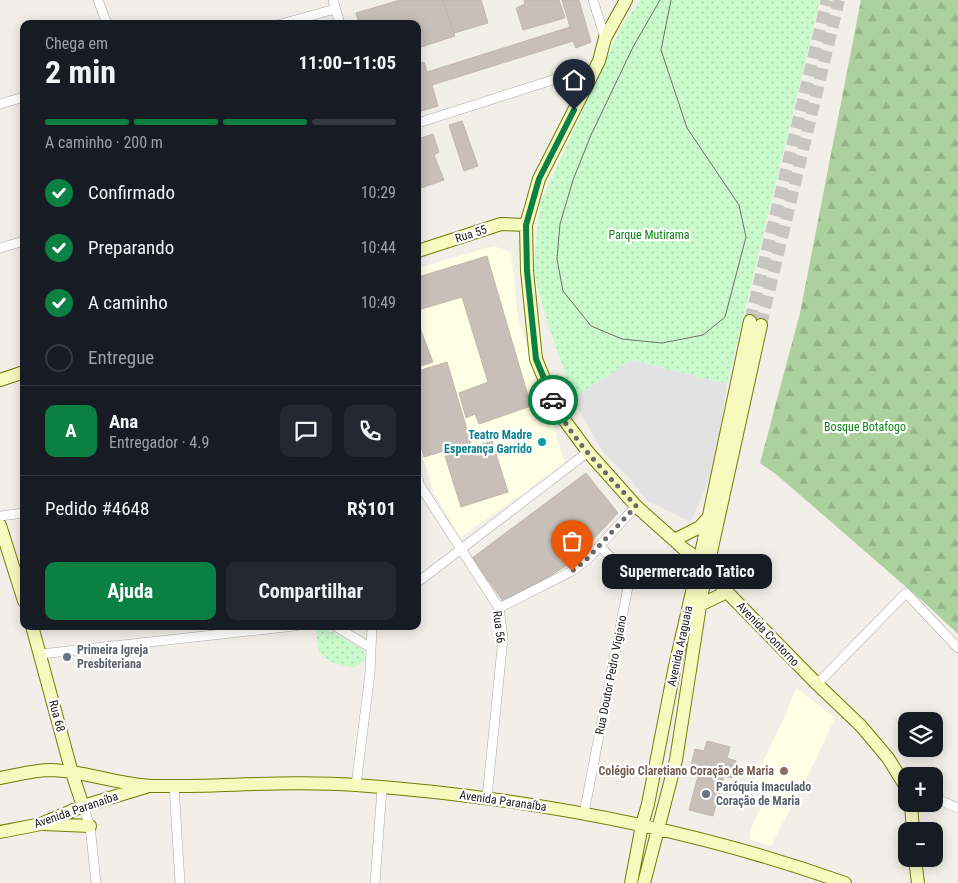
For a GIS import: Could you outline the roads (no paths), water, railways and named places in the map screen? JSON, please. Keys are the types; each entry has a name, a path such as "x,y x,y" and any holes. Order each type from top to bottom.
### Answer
{"main road":[{"name":"Avenida Contorno","path":"626,0 605,38 599,61 539,179 526,225 527,271 536,359 557,410 588,452 636,506 674,540 699,559 708,572 727,592 861,726 888,758 898,774"},
{"name":"Rua 55","path":"421,250 501,224 526,225"},
{"name":"Avenida Araguaia","path":"631,883 675,666 708,518 756,323 702,604 676,760 644,883"},
{"path":"0,380 20,373"},
{"path":"674,540 700,527 708,518"},
{"path":"0,525 20,588"},
{"path":"702,604 727,592"},
{"name":"Rua 68","path":"33,630 72,773 83,806"},
{"name":"Avenida Paranaíba","path":"0,778 50,770 151,786 356,785 487,798 584,813 642,826 790,863 845,883"},
{"name":"Avenida Paranaíba","path":"0,832 41,824 83,806 151,786"},
{"path":"41,824 90,826"},
{"path":"915,867 915,880"}],"street":[{"path":"98,0 106,20"},
{"path":"593,0 605,38"},
{"path":"292,20 334,4 339,20"},
{"path":"421,122 574,73 592,75"},
{"path":"0,104 20,98"},
{"path":"0,248 20,242"},
{"path":"421,580 588,452"},
{"name":"Rua 56","path":"421,487 499,608 503,638 487,798"},
{"path":"499,608 572,571 600,546 636,506"},
{"path":"0,516 20,514"},
{"name":"Rua Doutor Pedro Vigiano","path":"584,813 628,586 626,574 600,546"},
{"path":"817,684 906,593 958,648"},
{"path":"41,654 259,630"},
{"path":"342,630 371,648"},
{"path":"356,785 370,673 372,630"},
{"path":"174,786 180,883"},
{"path":"374,883 382,788"},
{"path":"943,802 958,808"},
{"path":"83,806 90,826 96,883"}],"tunnel":[{"path":"750,321 827,0"},
{"path":"761,325 839,0"}],"tram line":[{"path":"660,0 633,47 591,135 573,180 560,224 557,259 563,291 591,326 622,339 662,343 703,335 725,317 746,237 739,205 687,128 661,50 671,0"}],"place":[{"name":"Teatro Madre Esperança Garrido","path":"542,442"},
{"name":"Supermercado Tatico","path":"572,571"},
{"name":"Primeira Igreja Presbiteriana","path":"67,657"},
{"name":"Colégio Claretiano Coração de Maria","path":"784,771"},
{"name":"Paróquia Imaculado Coração de Maria","path":"706,794"}],"park label":[{"name":"Parque Mutirama","path":"649,235"},
{"name":"Bosque Botafogo","path":"865,427"}]}
